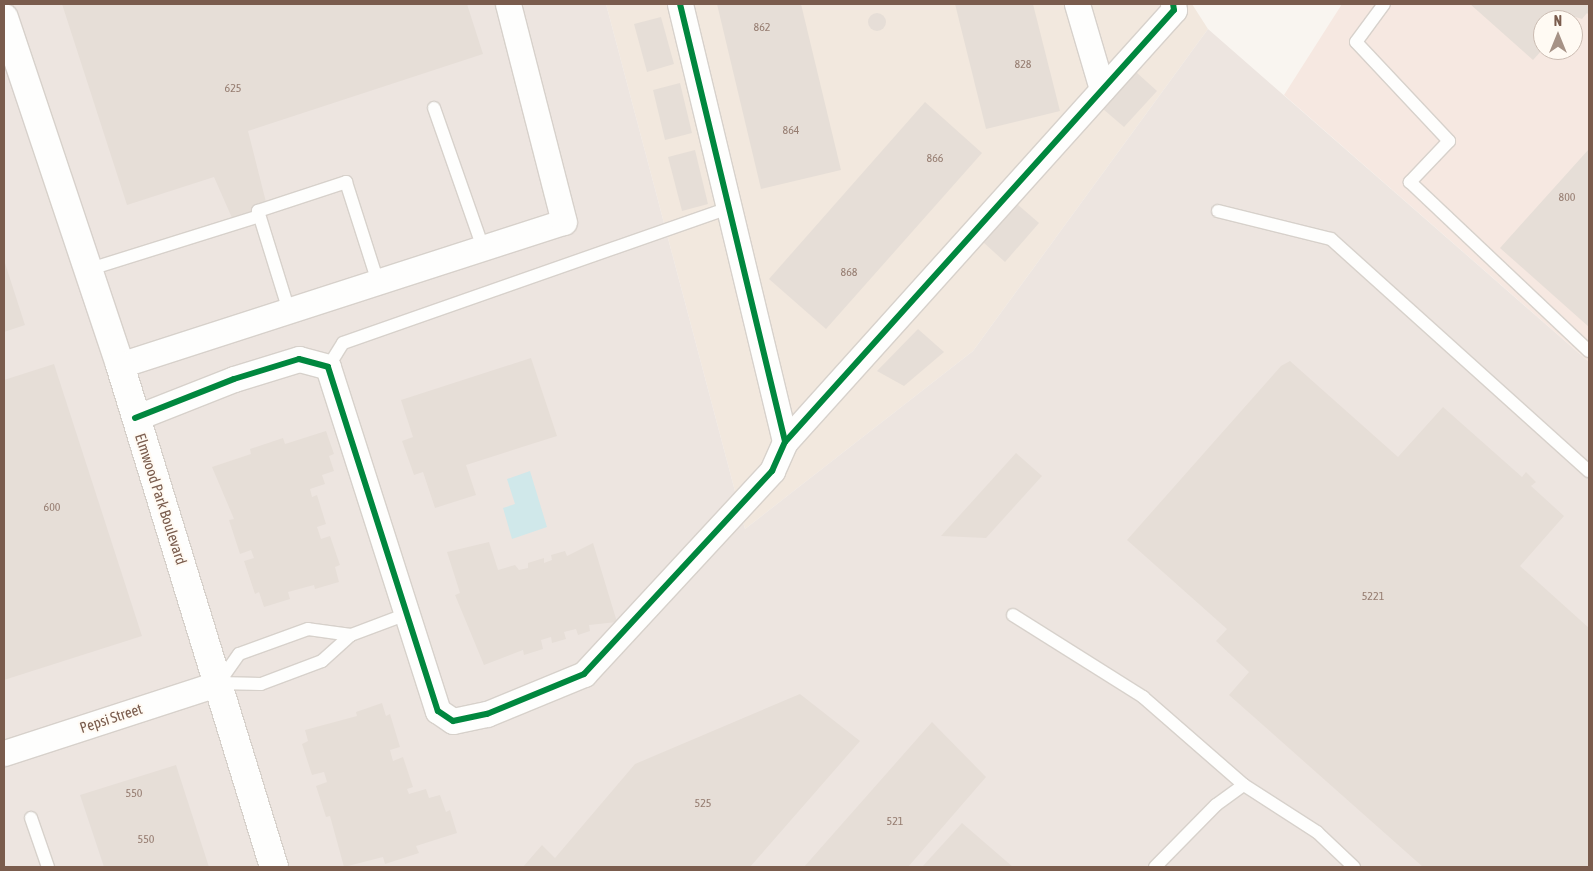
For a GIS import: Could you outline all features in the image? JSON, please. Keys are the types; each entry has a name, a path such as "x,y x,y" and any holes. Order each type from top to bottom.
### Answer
{"street":[{"path":"120,366 564,222 508,4"},
{"path":"680,4 785,442"},
{"path":"1077,4 1102,89"},
{"path":"135,418 192,395 299,359 328,367 438,711 452,721 487,714 584,674 772,471 785,442 1174,10 1173,4"},
{"name":"Elmwood Park Boulevard","path":"4,19 120,366 274,867"},
{"name":"Pepsi Street","path":"4,753 219,683"}],"lane":[{"path":"1384,4 1356,42 1449,141 1410,182 1589,351"},
{"path":"434,108 483,248"},
{"path":"289,311 258,211 346,182 378,282"},
{"path":"328,367 343,343 729,208"},
{"path":"1218,211 1331,239 1589,471"},
{"path":"87,270 259,216"},
{"path":"219,683 261,684 305,668 322,661 351,635 407,614"},
{"path":"1013,615 1143,697 1244,785 1317,832 1354,867"},
{"path":"219,683 239,654 308,630 351,635"},
{"path":"1155,867 1216,805 1244,785"},
{"path":"31,818 48,867"}],"shaded area":[{"path":"4,4 606,4 745,529 973,351 1208,29 1589,362 1589,867 4,867"},
{"path":"606,4 1192,4 1208,29 973,351 745,529"},
{"path":"1342,4 1589,4 1589,362 1284,95"}],"water":[{"path":"530,471 547,527 512,539 503,508 515,504 507,479"}],"building":[{"path":"62,4 467,4 483,54 248,131 267,206 232,218 214,177 127,205"},
{"path":"717,4 801,4 841,170 761,189"},
{"path":"955,4 1033,4 1060,111 986,129"},
{"path":"1470,4 1589,4 1589,15 1587,13 1583,18 1583,10 1533,10 1533,60"},
{"path":"877,13 883,16 886,22 883,28 877,31 871,28 868,22 871,16"},
{"path":"661,17 674,64 647,72 634,24"},
{"path":"1136,72 1157,91 1124,127 1103,109"},
{"path":"680,83 692,133 665,140 653,90"},
{"path":"925,102 982,153 826,329 769,279"},
{"path":"1589,149 1589,327 1500,248"},
{"path":"695,150 708,204 682,211 668,157"},
{"path":"1017,204 1039,223 1005,262 983,242"},
{"path":"4,260 25,325 4,332"},
{"path":"918,329 944,352 904,386 877,371"},
{"path":"531,358 557,436 466,465 476,495 435,508 423,472 414,475 402,441 413,437 401,400"},
{"path":"1290,361 1398,457 1443,407 1522,477 1526,472 1536,482 1531,486 1564,516 1520,566 1589,628 1589,867 1423,867 1229,695 1249,672 1216,641 1227,629 1127,540 1281,366"},
{"path":"54,364 142,636 4,680 4,380"},
{"path":"326,431 334,454 329,456 334,471 322,475 325,484 310,489 312,497 317,495 326,524 317,527 321,539 330,536 340,565 335,567 339,582 315,589 314,585 288,592 290,599 264,607 259,592 255,594 244,561 254,558 251,550 240,554 229,520 234,519 212,467 251,454 250,449 283,438 285,444"},
{"path":"1016,453 1042,476 986,538 941,536"},
{"path":"489,542 498,570 515,565 519,570 528,568 528,563 544,558 544,563 552,560 551,555 565,551 567,556 593,543 617,622 589,625 590,631 578,635 576,629 564,632 566,639 552,643 551,637 541,640 543,649 524,655 523,650 484,665 455,595 460,593 447,552"},
{"path":"800,694 860,741 750,867 523,867 542,845 555,858 635,764"},
{"path":"382,703 386,716 390,714 400,747 390,750 393,761 403,757 413,787 407,789 409,794 426,789 429,798 440,795 446,812 450,810 457,833 416,846 419,853 385,864 383,857 344,867 330,816 326,817 316,786 327,782 324,772 312,775 302,744 308,741 305,730 357,716 356,712"},
{"path":"932,722 986,777 908,867 804,867"},
{"path":"176,765 209,867 104,867 80,795"},
{"path":"962,823 1013,867 922,867"}],"cycle path":[{"path":"680,4 785,442 1174,10 1173,4"},
{"path":"135,418 234,379 299,359 328,367 438,711 453,721 487,714 584,674 772,471 785,442"}]}
